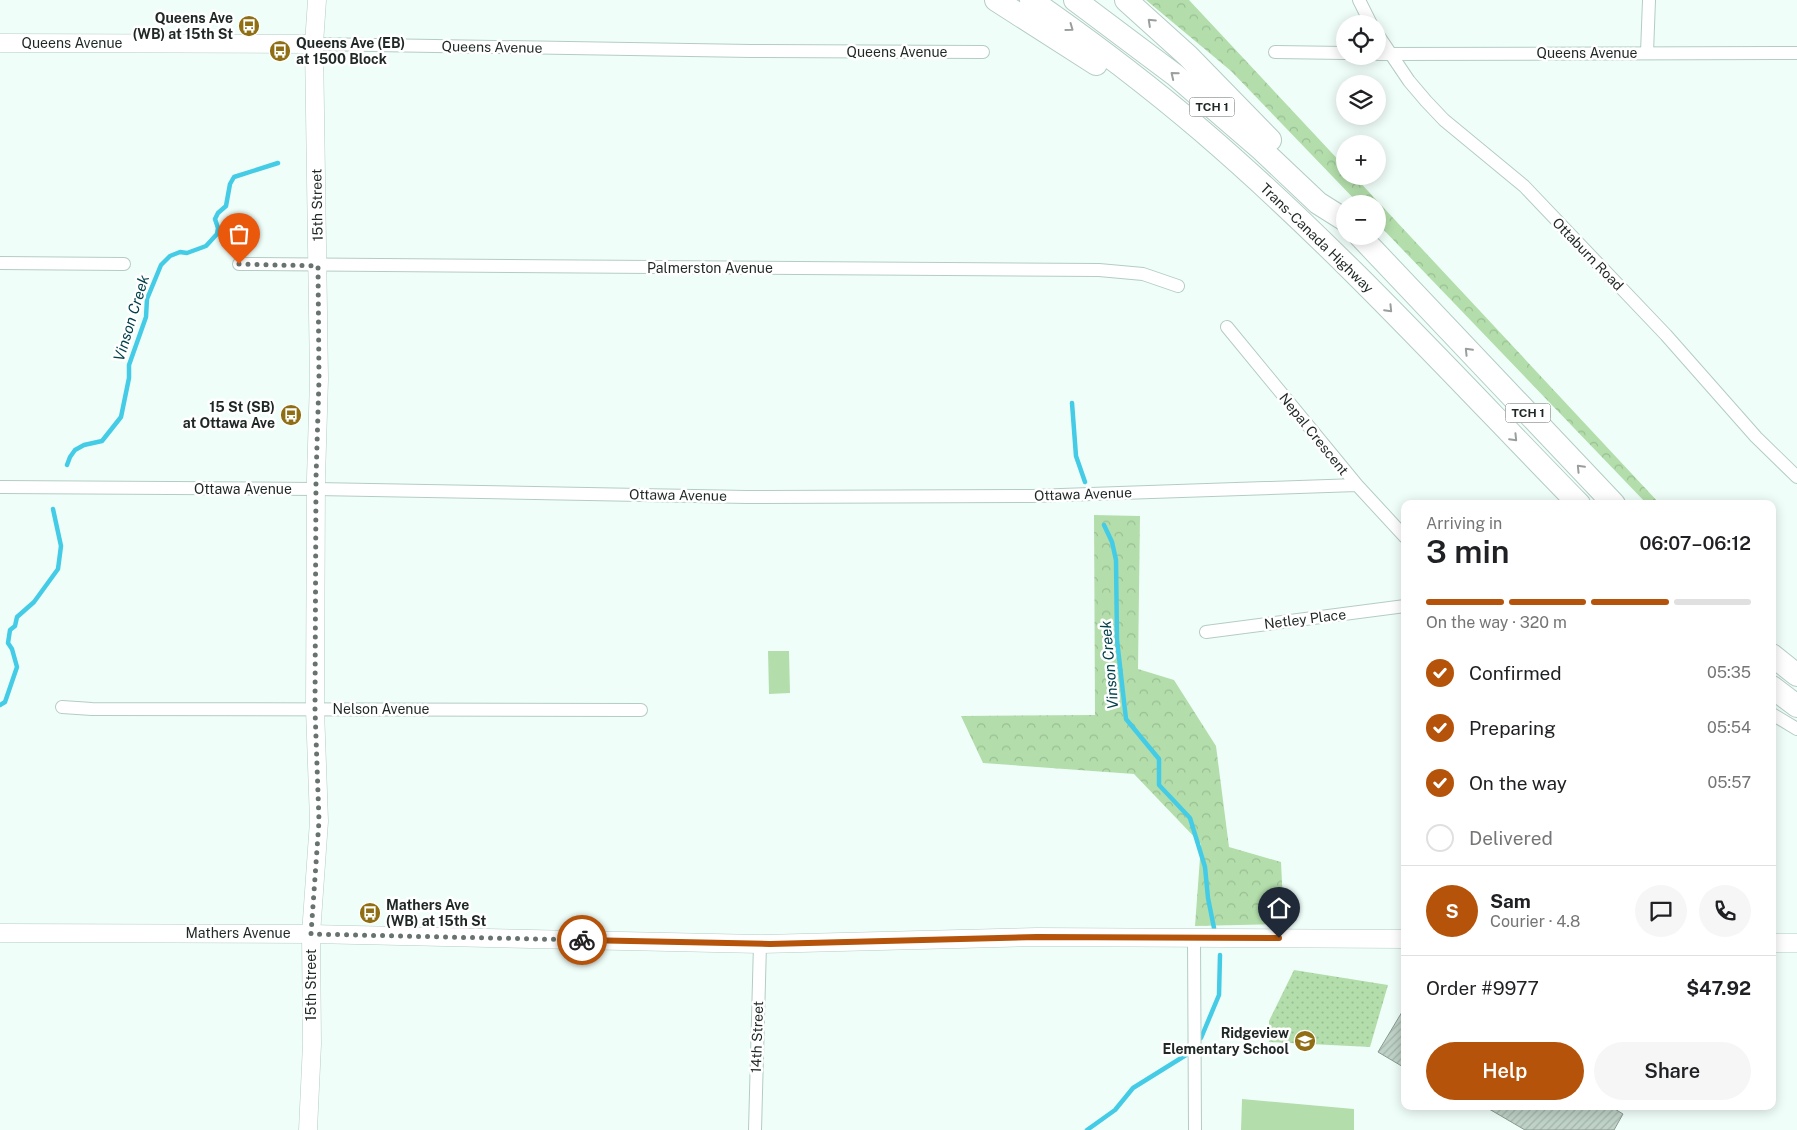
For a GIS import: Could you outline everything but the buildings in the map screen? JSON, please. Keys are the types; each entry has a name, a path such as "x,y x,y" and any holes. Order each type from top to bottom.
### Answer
{"highway":[{"path":"996,0 1107,72 1148,103 1366,286"},
{"name":"Trans-Canada Highway","path":"1030,0 1116,60 1202,130 1285,206 1575,500"},
{"name":"Trans-Canada Highway","path":"1075,0 1175,75 1262,150 1318,203 1336,214"},
{"path":"1126,0 1230,97 1336,210"},
{"name":"TCH 1","path":"1369,245 1610,500"},
{"path":"1776,658 1797,675"},
{"path":"1776,690 1797,706"}],"street":[{"name":"15th Street","path":"308,1130 312,1044 311,934 319,821 315,709 316,489 319,379 314,44 316,0"},
{"path":"1359,0 1366,15"},
{"path":"1648,0 1648,53"},
{"name":"Queens Avenue","path":"0,43 314,44 751,51 983,52"},
{"name":"Ottaburn Road","path":"1386,47 1409,81 1444,120 1524,186 1666,335 1756,437 1797,477"},
{"path":"1275,52 1336,53"},
{"name":"Queens Avenue","path":"1386,54 1797,53"},
{"path":"0,263 124,264"},
{"name":"Palmerston Avenue","path":"239,264 1099,270 1143,274 1178,286"},
{"name":"Nepal Crescent","path":"1226,327 1356,486 1401,533"},
{"name":"Ottawa Avenue","path":"0,487 316,489 747,496 1032,496 1356,486"},
{"name":"Netley Place","path":"1206,632 1401,607"},
{"name":"Nelson Avenue","path":"62,707 92,709 641,710"},
{"path":"1776,716 1797,729"},
{"name":"Mathers Avenue","path":"0,933 311,934 760,944 1037,937 1401,939"},
{"path":"1194,938 1195,1130"},
{"path":"1776,942 1797,943"},
{"name":"14th Street","path":"754,1130 760,944"}],"green space":[{"path":"1146,0 1189,0 1336,157 1336,180 1231,71"},
{"path":"1341,185 1362,185 1372,195 1350,195"},
{"path":"1386,210 1656,500 1643,500 1386,232"},
{"path":"1094,515 1140,516 1138,669 1174,680 1216,746 1229,847 1281,862 1284,924 1195,926 1201,844 1134,774 983,763 961,716 1095,715"},
{"path":"768,651 789,651 790,693 769,694"},
{"path":"1294,970 1388,985 1370,1047 1269,1042 1269,1021"},
{"path":"1242,1099 1354,1109 1354,1130 1241,1130"}],"waterway":[{"name":"Vinson Creek","path":"67,465 75,450 84,445 102,441 121,417 129,378 129,365 146,317 147,299 161,265 170,256 180,252 187,253 206,246 217,234 218,228 215,219 218,213 226,206 230,184 234,177 278,163"},
{"name":"Vinson Creek","path":"1072,403 1076,456 1085,482"},
{"name":"Vinson Creek","path":"0,705 5,702 17,667 12,649 8,643 10,630 15,626 17,617 34,602 58,569 61,546 53,509"},
{"name":"Vinson Creek","path":"1104,525 1112,542 1116,560 1117,640 1126,719 1159,759 1159,785 1190,818 1205,867 1208,898 1214,928"},
{"name":"Vinson Creek","path":"1201,1038 1219,995 1220,955"},
{"name":"Vinson Creek","path":"1087,1130 1115,1110 1133,1088 1186,1055"}],"way so far":[{"path":"239,264 318,266 319,379 316,478 315,709 319,821 311,934 582,940"}],"place":[{"name":"Queens Ave (WB) at 15th St","path":"249,26"},
{"name":"Queens Ave (EB) at 1500 Block","path":"280,51"},
{"name":"15 St (SB) at Ottawa Ave","path":"291,415"},
{"name":"Mathers Ave (WB) at 15th St","path":"370,913"},
{"name":"Ridgeview Elementary School","path":"1305,1041"}],"route":[{"path":"582,940 770,944 1037,937 1279,938"}]}
